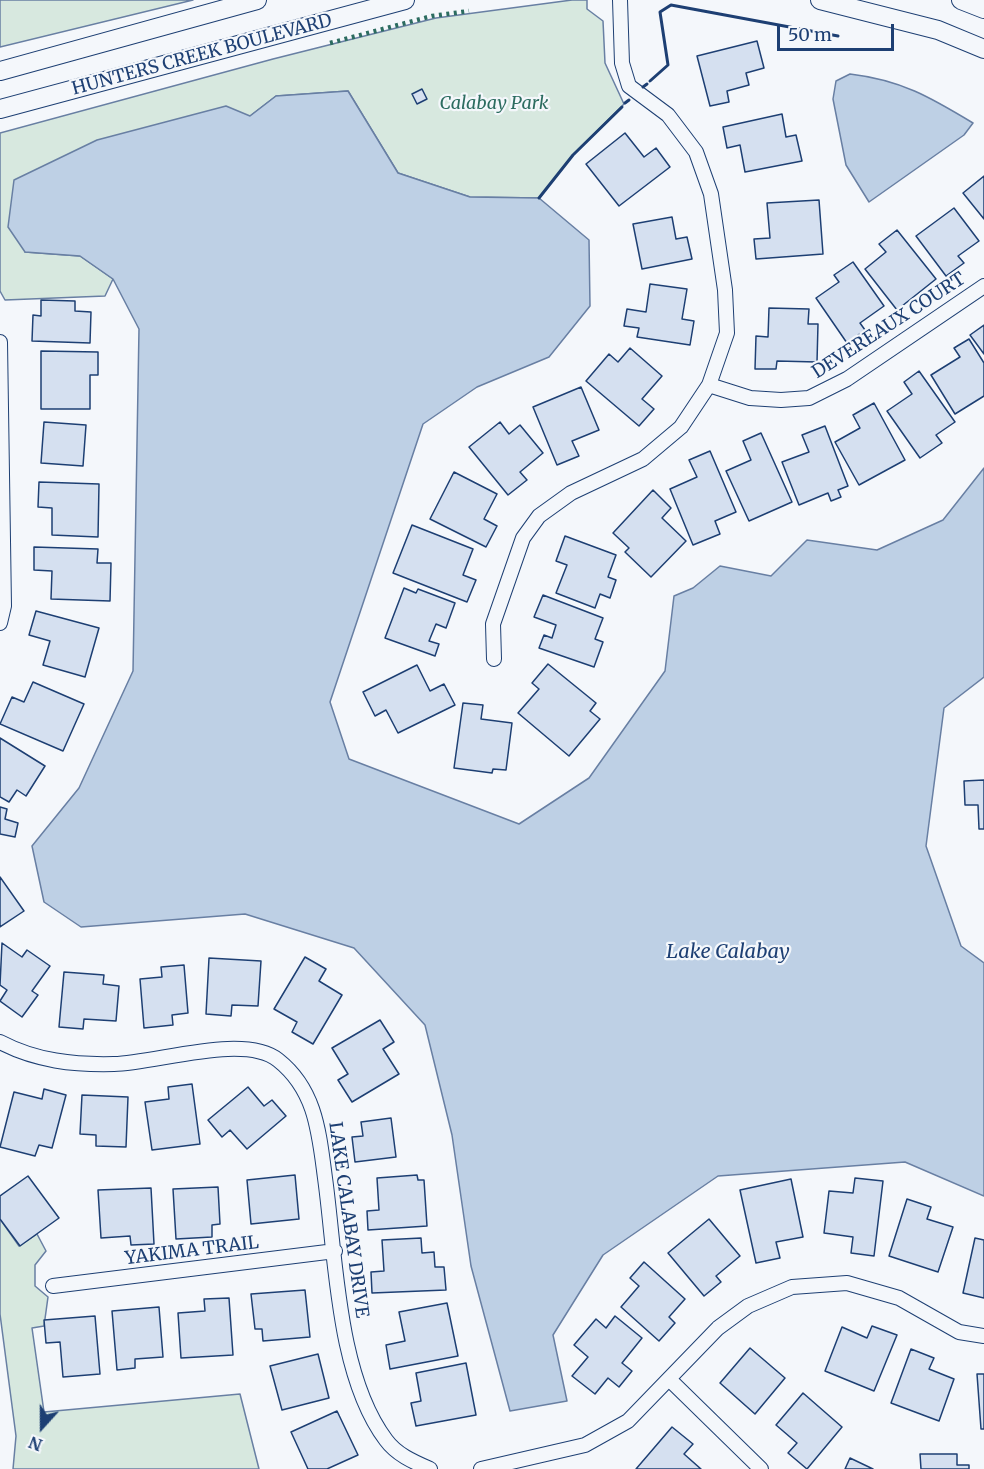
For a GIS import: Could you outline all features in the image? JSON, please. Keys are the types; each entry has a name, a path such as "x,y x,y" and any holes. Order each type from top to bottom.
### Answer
{"street":[{"name":"HUNTERS CREEK BOULEVARD","path":"0,71 258,0"},
{"name":"HUNTERS CREEK BOULEVARD","path":"0,109 405,0"},
{"path":"494,659 493,624 523,538 539,516 572,493 643,459 681,427 709,385 727,333 725,290 711,194 696,152 682,133 668,115 630,86 622,63 620,0"},
{"path":"820,0 938,30 984,50"},
{"path":"962,0 984,9"},
{"name":"DEVEREAUX COURT","path":"709,385 750,398 781,400 809,398 847,379 984,286"},
{"path":"0,342 4,594 0,623"},
{"name":"LAKE CALABAY DRIVE","path":"0,1042 18,1052 62,1063 116,1064 243,1047 277,1058 302,1082 317,1119 347,1354 368,1408 386,1441 408,1460 430,1469"},
{"name":"YAKIMA TRAIL","path":"53,1286 335,1251"},
{"path":"481,1469 585,1445 628,1421 718,1328 748,1306 792,1287 847,1283 899,1299 959,1332 984,1336"},
{"path":"670,1380 761,1469"}],"green space":[{"path":"0,0 193,0 0,47"},
{"name":"Calabay Park","path":"587,0 587,9 603,21 605,63 624,104 573,155 539,198 470,197 398,173 348,91 276,96 250,116 25,252 80,256 113,279 105,296 5,300 0,291 0,133 273,59 436,18"},
{"path":"0,1219 19,1246 37,1234 46,1251 35,1265 35,1286 48,1297 44,1326 32,1328 44,1412 240,1394 259,1469 13,1469 16,1436 0,1314"}],"water":[{"path":"850,74 900,85 943,105 973,123 964,135 869,202 846,165 833,99 836,81"},
{"name":"Lake Calabay","path":"348,91 398,173 470,197 539,198 589,240 590,306 549,357 477,387 423,424 330,702 349,759 519,824 589,778 665,671 674,596 693,588 720,566 771,576 807,540 877,550 943,520 984,468 984,677 944,708 926,846 961,946 984,963 984,1196 905,1162 718,1176 603,1255 553,1335 567,1401 510,1411 471,1266 452,1135 425,1025 354,948 245,914 81,927 44,902 32,846 79,788 133,671 139,329 113,279 80,256 25,252 8,227 14,180 97,140 226,106 250,116 276,96"}],"building":[{"path":"757,41 764,68 746,73 749,85 727,91 729,102 710,106 697,56"},
{"path":"422,89 427,99 417,104 412,94"},
{"path":"782,114 786,137 796,135 802,161 745,172 740,145 727,148 723,127"},
{"path":"625,133 644,157 656,148 670,167 619,206 586,164"},
{"path":"984,176 984,219 963,193"},
{"path":"819,200 823,254 756,259 754,239 770,238 767,203"},
{"path":"954,208 979,241 958,256 964,263 946,276 916,236"},
{"path":"672,217 676,239 687,237 692,259 642,269 633,224"},
{"path":"897,230 936,279 897,310 865,269 886,252 879,244"},
{"path":"853,262 884,306 860,323 865,330 847,343 816,298 839,282 834,275"},
{"path":"650,284 687,289 682,319 694,321 690,345 637,337 639,328 624,326 627,309 646,312"},
{"path":"41,300 75,301 75,311 91,312 90,343 32,341 33,315 41,316"},
{"path":"769,308 809,309 808,324 818,324 817,362 777,361 776,369 755,369 756,336 768,337"},
{"path":"984,325 984,354 970,335"},
{"path":"969,339 984,363 984,396 955,414 931,375 960,357 954,348"},
{"path":"630,348 662,376 642,399 654,409 639,426 586,381 609,354 618,362"},
{"path":"41,351 98,352 98,375 90,375 90,409 41,409"},
{"path":"919,371 955,422 936,435 942,443 920,458 887,411 912,394 904,382"},
{"path":"581,387 599,430 572,441 579,456 557,465 533,407"},
{"path":"874,403 905,460 859,485 835,442 860,428 853,415"},
{"path":"44,422 86,425 83,466 41,463"},
{"path":"500,422 509,434 520,425 543,453 520,472 527,480 508,495 469,447"},
{"path":"825,426 848,486 838,490 841,497 831,501 828,493 799,505 782,462 809,452 802,435"},
{"path":"761,433 792,502 749,521 726,471 751,460 743,441"},
{"path":"710,451 736,512 715,521 720,534 693,545 670,489 697,477 689,460"},
{"path":"454,472 497,494 484,519 497,526 486,547 430,519"},
{"path":"39,482 99,484 98,537 52,535 52,508 38,507"},
{"path":"653,490 671,508 662,518 686,541 651,577 625,552 629,548 613,533"},
{"path":"412,525 473,549 463,575 476,580 467,602 393,573"},
{"path":"565,536 616,555 608,577 616,580 610,598 600,594 595,608 556,593 567,565 556,561"},
{"path":"34,547 98,549 97,563 111,563 110,601 51,599 52,571 34,570"},
{"path":"404,588 416,593 418,589 455,603 446,628 436,624 429,641 439,644 435,656 385,638"},
{"path":"543,595 603,618 595,639 603,642 594,667 539,648 544,635 552,638 556,625 534,617"},
{"path":"36,611 99,628 85,677 43,665 50,641 29,635"},
{"path":"548,664 596,703 590,711 600,719 569,756 518,713 539,689 532,683"},
{"path":"417,665 430,691 444,684 455,705 398,733 386,710 375,716 363,692"},
{"path":"33,682 84,704 63,751 0,724 12,697 24,702"},
{"path":"463,703 483,705 481,719 512,723 506,770 493,769 492,773 454,768"},
{"path":"0,738 45,766 26,796 17,790 9,802 0,797"},
{"path":"984,780 984,829 979,829 978,805 965,805 964,781"},
{"path":"0,807 7,809 5,819 18,823 15,837 0,834"},
{"path":"0,877 24,911 0,927"},
{"path":"2,943 22,957 27,950 50,966 32,991 38,995 22,1017 0,1001 7,990 0,985"},
{"path":"305,957 326,969 319,981 342,995 313,1044 292,1032 297,1022 274,1009"},
{"path":"209,958 261,961 258,1006 232,1005 231,1016 206,1014"},
{"path":"184,965 188,1013 172,1015 173,1025 144,1028 140,979 162,977 161,967"},
{"path":"64,972 104,975 103,984 119,986 116,1021 84,1019 83,1029 59,1027"},
{"path":"380,1020 394,1042 383,1049 399,1074 352,1102 338,1080 348,1074 332,1048"},
{"path":"192,1084 200,1144 152,1150 145,1102 169,1099 168,1087"},
{"path":"248,1087 264,1106 272,1100 286,1116 247,1149 230,1130 222,1137 208,1120"},
{"path":"44,1089 66,1095 52,1148 39,1145 35,1156 0,1147 14,1092 42,1099"},
{"path":"82,1095 128,1097 126,1147 96,1146 96,1135 80,1134"},
{"path":"391,1118 396,1157 355,1162 352,1137 363,1136 361,1122"},
{"path":"295,1175 299,1219 251,1224 247,1180"},
{"path":"417,1175 418,1180 424,1180 427,1226 368,1230 367,1211 379,1210 377,1178"},
{"path":"28,1176 59,1218 20,1246 0,1219 0,1196"},
{"path":"855,1178 883,1181 874,1256 851,1253 853,1237 824,1233 829,1191 853,1193"},
{"path":"791,1179 803,1237 776,1242 780,1258 756,1263 740,1190"},
{"path":"218,1187 220,1224 212,1225 212,1237 176,1239 173,1189"},
{"path":"151,1188 154,1244 131,1245 130,1236 101,1238 98,1190"},
{"path":"907,1199 931,1207 927,1219 953,1227 938,1272 889,1256"},
{"path":"709,1219 740,1256 716,1276 721,1282 704,1296 668,1253"},
{"path":"421,1238 422,1253 434,1252 435,1267 444,1267 446,1290 372,1293 371,1272 384,1271 382,1240"},
{"path":"975,1238 984,1240 984,1298 963,1293"},
{"path":"644,1262 685,1299 669,1317 675,1323 659,1341 621,1307 639,1286 630,1278"},
{"path":"305,1290 310,1337 263,1341 262,1329 255,1329 251,1294"},
{"path":"229,1298 233,1355 181,1358 178,1313 205,1311 204,1299"},
{"path":"447,1303 458,1356 390,1369 386,1345 405,1341 399,1312"},
{"path":"159,1307 163,1357 135,1359 135,1368 117,1370 112,1311"},
{"path":"95,1316 100,1374 63,1377 60,1342 46,1343 44,1320"},
{"path":"615,1316 642,1338 622,1363 632,1371 619,1387 608,1378 595,1394 572,1376 588,1357 574,1345 596,1319 606,1328"},
{"path":"872,1326 897,1335 874,1391 825,1371 842,1327 867,1338"},
{"path":"750,1348 785,1378 755,1414 720,1383"},
{"path":"911,1349 934,1358 929,1369 954,1379 939,1421 891,1403"},
{"path":"318,1354 329,1398 282,1410 270,1366"},
{"path":"466,1363 476,1415 416,1426 411,1403 421,1401 416,1373"},
{"path":"977,1374 984,1374 984,1429 981,1429"},
{"path":"803,1393 842,1427 807,1469 788,1453 797,1443 776,1425"},
{"path":"337,1411 358,1455 327,1469 308,1469 291,1432"},
{"path":"672,1427 693,1444 684,1454 701,1469 636,1469"},
{"path":"920,1454 957,1454 957,1465 969,1465 969,1469 921,1469"},
{"path":"850,1458 873,1469 845,1469"}],"hedge":[{"path":"330,43 432,16 469,11"}],"wall":[{"path":"650,81 668,65 660,12 671,5 838,36"},
{"path":"643,87 647,84"},
{"path":"625,103 629,100"},
{"path":"539,198 573,155 622,107"}]}
